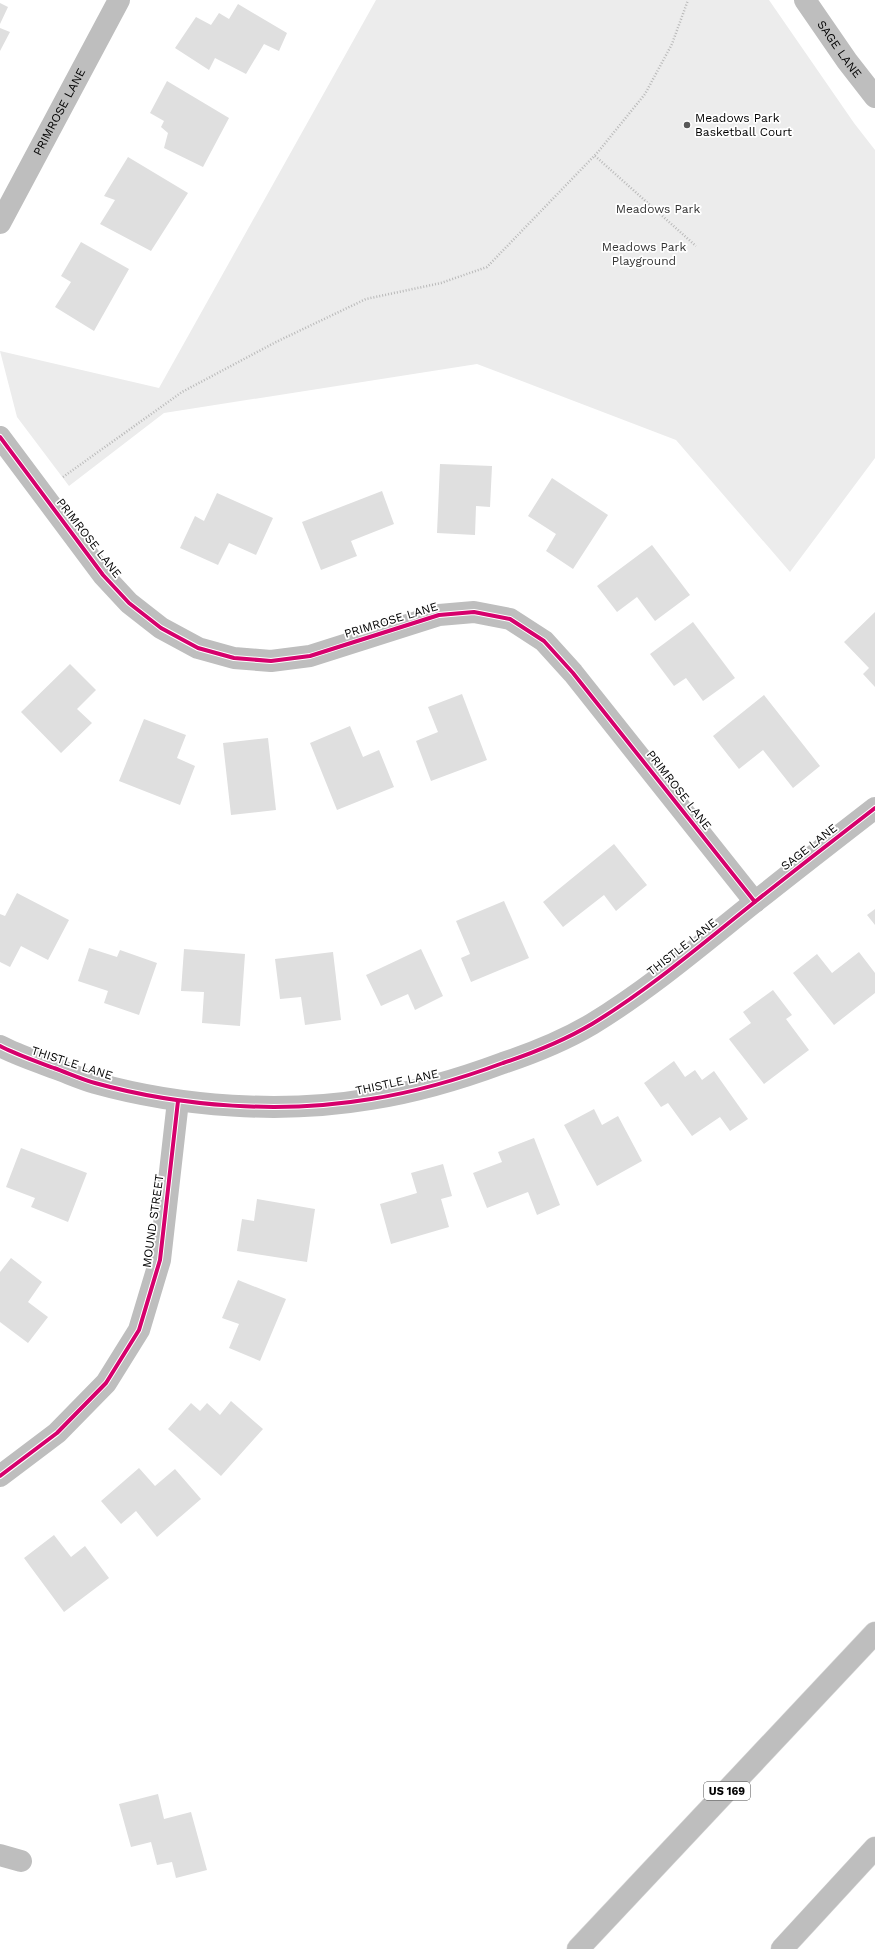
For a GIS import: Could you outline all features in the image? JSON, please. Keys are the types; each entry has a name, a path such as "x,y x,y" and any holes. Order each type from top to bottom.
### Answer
{"main road":[{"name":"PRIMROSE LANE","path":"0,223 118,0"},
{"name":"SAGE LANE","path":"806,1 847,61 875,97"},
{"name":"PRIMROSE LANE","path":"0,437 104,575 129,603 167,631 198,648 234,658 271,661 310,656 439,615 474,612 510,619 544,641 573,673 755,902"},
{"name":"SAGE LANE","path":"755,902 875,808"},
{"name":"THISTLE LANE","path":"0,1046 15,1054 95,1083 178,1101 265,1107 316,1105 371,1100 421,1089 480,1072 529,1054 590,1025 634,997 683,961 755,902"},
{"name":"MOUND STREET","path":"0,1476 57,1433 106,1383 139,1330 160,1260 178,1101"},
{"name":"US 169","path":"578,1949 875,1633"},
{"path":"782,1949 875,1848"},
{"path":"0,1855 21,1861"}],"path":[{"path":"41,493 182,392 276,342 366,299 441,283 487,267 595,156 645,94 672,44 688,0"},
{"path":"595,156 696,246"}],"green space":[{"name":"Meadows Park","path":"376,0 769,0 854,123 875,150 875,458 790,572 676,440 477,364 164,413 69,486 17,417 0,351 159,388"}],"building":[{"path":"0,3 8,7 0,24"},
{"path":"238,4 287,33 279,51 264,44 246,74 215,58 209,70 175,48 196,17 211,25 219,13 229,19"},
{"path":"0,28 10,32 0,51"},
{"path":"167,81 229,118 203,167 164,148 168,133 161,127 164,121 150,113"},
{"path":"128,157 188,193 151,251 100,224 115,200 104,196"},
{"path":"81,242 129,269 94,331 55,307 71,282 61,276"},
{"path":"440,464 492,466 490,507 476,506 475,535 437,533"},
{"path":"552,478 608,515 573,569 546,551 556,534 528,516"},
{"path":"382,491 394,524 351,541 357,556 321,570 302,522"},
{"path":"217,493 273,518 256,555 229,543 218,565 180,548 195,516 204,521"},
{"path":"652,545 690,595 655,621 637,597 617,612 597,586"},
{"path":"875,612 875,687 863,674 869,668 844,642"},
{"path":"693,622 735,678 703,701 686,678 674,686 650,654"},
{"path":"70,664 96,690 77,709 92,723 61,753 21,712"},
{"path":"462,694 487,760 431,781 416,741 438,732 428,707"},
{"path":"764,695 820,766 793,788 763,750 739,769 713,736"},
{"path":"144,719 186,735 177,758 195,766 180,805 119,781"},
{"path":"350,726 363,757 379,750 394,787 337,810 310,743"},
{"path":"268,738 276,810 231,815 223,743"},
{"path":"614,844 647,885 616,911 604,895 563,927 543,902"},
{"path":"17,893 69,920 48,960 21,946 10,967 0,962 0,914 5,916"},
{"path":"504,901 529,958 471,982 461,958 470,954 456,921"},
{"path":"875,909 875,925 867,915"},
{"path":"89,948 117,957 120,950 157,963 139,1015 104,1003 108,991 78,981"},
{"path":"184,949 245,954 240,1026 202,1023 204,992 181,991"},
{"path":"421,949 443,996 415,1010 408,994 381,1006 366,975"},
{"path":"333,952 341,1020 305,1025 301,997 280,999 275,959"},
{"path":"859,952 875,973 875,993 834,1025 793,973 817,954 832,973"},
{"path":"773,990 792,1015 786,1019 809,1050 764,1084 729,1039 751,1023 743,1012"},
{"path":"674,1061 685,1077 695,1070 702,1080 714,1071 748,1119 730,1131 720,1117 692,1136 668,1103 661,1107 644,1083"},
{"path":"594,1109 602,1125 618,1116 642,1161 597,1186 564,1125"},
{"path":"534,1138 560,1205 537,1215 528,1192 487,1208 473,1173 502,1162 498,1152"},
{"path":"21,1148 87,1173 68,1222 31,1207 35,1198 6,1187"},
{"path":"443,1164 452,1196 441,1199 449,1227 391,1244 380,1204 417,1193 411,1173"},
{"path":"257,1199 315,1209 307,1262 237,1251 242,1219 254,1221"},
{"path":"11,1258 42,1282 28,1302 48,1317 28,1343 0,1322 0,1272"},
{"path":"238,1280 286,1299 260,1361 229,1348 239,1324 222,1318"},
{"path":"231,1401 263,1429 221,1476 168,1429 191,1403 200,1411 207,1403 220,1415"},
{"path":"139,1468 155,1486 175,1469 201,1499 157,1537 136,1511 121,1524 101,1501"},
{"path":"54,1535 71,1557 85,1546 109,1578 64,1612 24,1558"},
{"path":"158,1794 164,1819 191,1812 207,1870 176,1878 172,1862 157,1865 151,1842 131,1847 119,1804"}],"cycle path":[{"path":"0,437 103,575 129,603 161,628 198,648 234,658 271,661 310,656 439,615 474,612 510,619 544,641 573,673 755,902"},
{"path":"0,1046 27,1058 95,1083 162,1098 232,1106 268,1107 337,1104 405,1093 454,1080 560,1041 614,1010 676,965 875,808"},
{"path":"0,1476 57,1433 106,1383 139,1330 160,1260 178,1101"}],"place":[{"name":"Meadows Park Basketball Court","path":"687,125"}],"park label":[{"name":"Meadows Park Playground","path":"644,254"}]}
